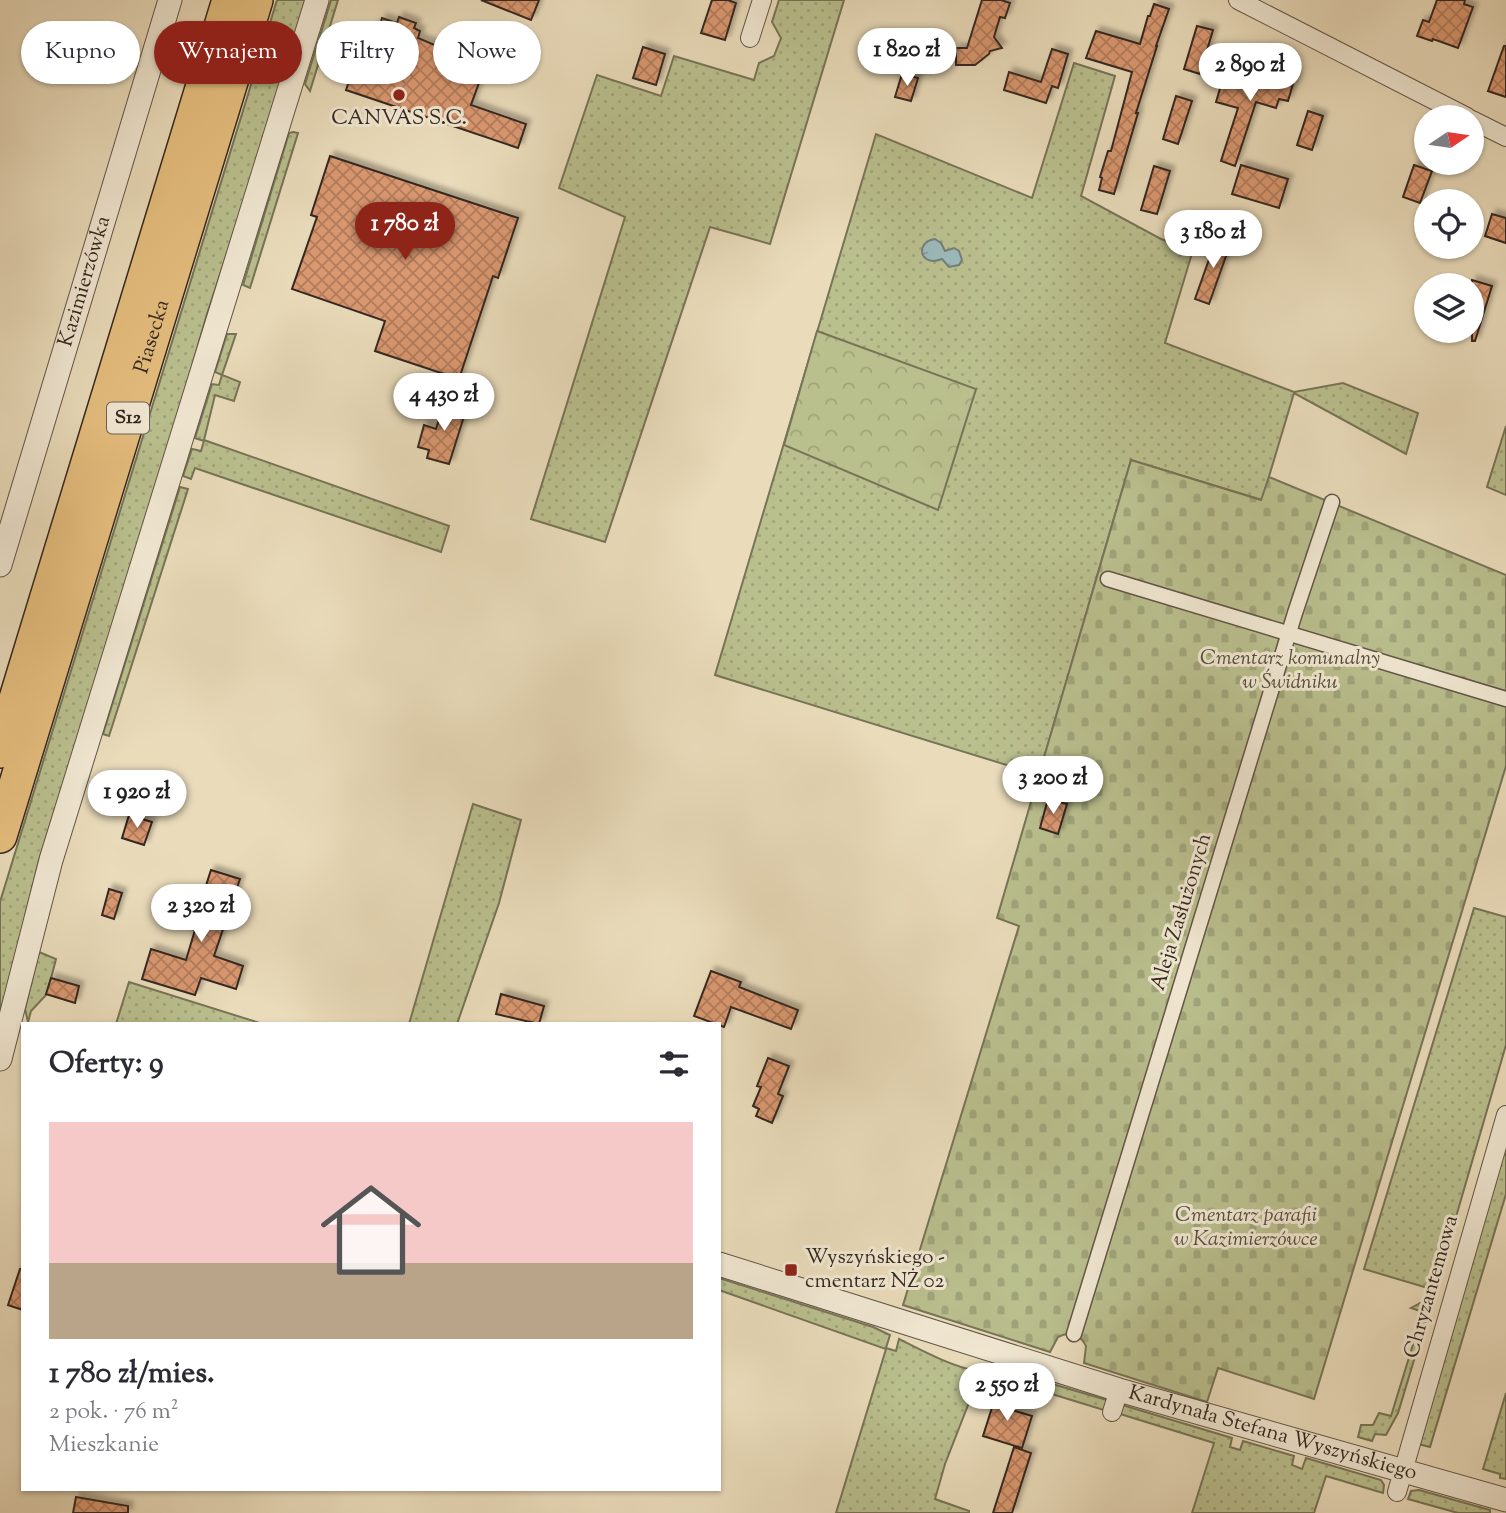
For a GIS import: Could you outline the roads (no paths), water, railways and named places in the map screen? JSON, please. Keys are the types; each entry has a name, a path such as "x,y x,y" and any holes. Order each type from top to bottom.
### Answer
{"highway":[{"name":"Piasecka","path":"0,751 229,0"},
{"name":"Piasecka","path":"0,836 256,0"}],"street":[{"name":"Kazimierzówka","path":"0,565 170,0"},
{"path":"0,1059 15,1037 48,872 317,0"},
{"path":"750,38 762,0"},
{"path":"1238,0 1444,105"},
{"path":"1484,126 1506,137"},
{"name":"Aleja Zasłużonych","path":"1074,1334 1332,502"},
{"path":"1108,579 1506,699"},
{"name":"Chryzantemowa","path":"1399,1482 1506,1115"},
{"name":"Kardynała Stefana Wyszyńskiego","path":"721,1265 1115,1401 1399,1482 1506,1500"}],"water":[{"path":"935,239 945,251 954,248 959,251 962,260 959,265 949,267 942,259 929,260 922,254 924,245"}],"place":[{"name":"CANVAS S.C.","path":"399,95"},
{"name":"Wyszyńskiego - cmentarz NŻ 02","path":"791,1270"}],"park label":[{"name":"Cmentarz komunalny w Świdniku","path":"1290,671"},
{"name":"Cmentarz parafii w Kazimierzówce","path":"1246,1228"}]}
